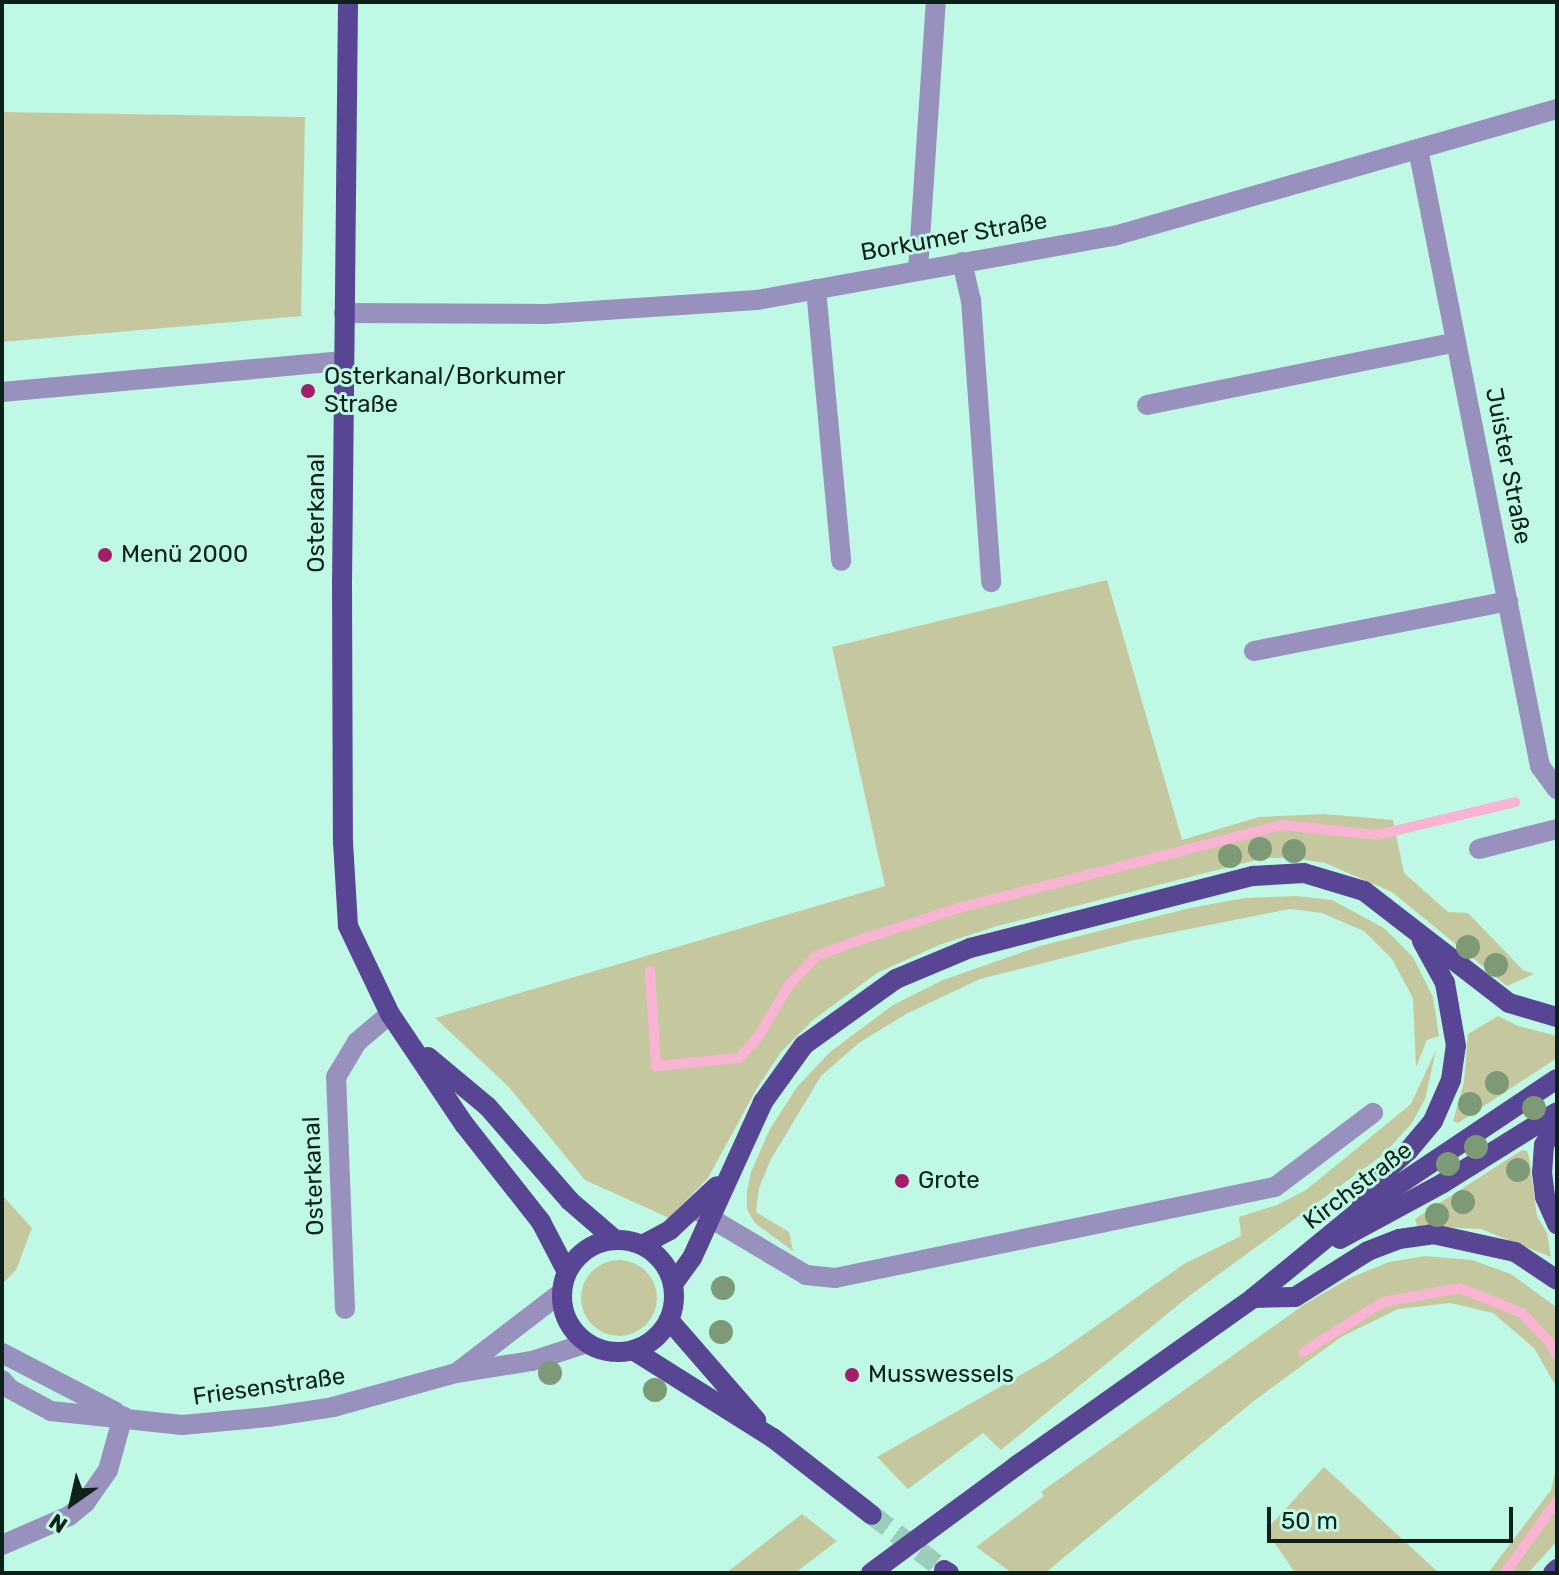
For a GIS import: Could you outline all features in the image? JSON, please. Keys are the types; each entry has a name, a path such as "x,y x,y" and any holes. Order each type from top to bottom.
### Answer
{"main road":[{"name":"Osterkanal","path":"348,2 343,842 348,926 390,1014 464,1124 541,1222 567,1272"},
{"path":"673,1284 692,1258 702,1213 728,1175 763,1102 804,1045 896,979 970,948 1253,876 1304,873 1364,891 1509,1003 1557,1017"},
{"path":"1358,1212 1380,1176 1408,1151 1433,1121 1451,1080 1456,1046 1445,983 1419,934"},
{"name":"Osterkanal","path":"413,1045 488,1107 570,1201 614,1239"},
{"name":"Kirchstraße","path":"1309,1256 1358,1212 1557,1079"},
{"name":"Kirchstraße","path":"1309,1256 1443,1183 1557,1112"},
{"path":"1557,1120 1544,1145 1542,1172 1545,1197 1557,1224"},
{"path":"642,1245 702,1213"},
{"path":"1253,1298 1295,1297 1368,1251 1399,1239 1433,1234 1515,1252 1557,1280"},
{"path":"614,1239 642,1245 667,1267 673,1284 669,1320 661,1333 633,1350 617,1352 587,1343 567,1321 562,1292 567,1272 586,1249 614,1239"},
{"path":"871,1573 1309,1256"},
{"path":"669,1320 705,1365 773,1438"},
{"path":"633,1350 773,1438 872,1515"}],"street":[{"path":"918,270 936,2"},
{"name":"Borkumer Straße","path":"344,313 546,314 757,300 1114,236 1557,109"},
{"name":"Juister Straße","path":"1418,149 1540,766 1557,789"},
{"path":"962,262 971,300 991,582"},
{"path":"816,289 841,561"},
{"path":"1147,405 1456,342"},
{"path":"2,392 344,361"},
{"path":"1254,651 1508,601"},
{"path":"1479,849 1557,829"},
{"name":"Osterkanal","path":"345,1309 336,1077 357,1042 390,1014"},
{"path":"702,1213 806,1275 835,1278 1275,1187 1373,1113"},
{"name":"Friesenstraße","path":"456,1373 562,1292"},
{"name":"Friesenstraße","path":"123,1416 182,1425 268,1417 385,1395 456,1373 532,1361 587,1343"},
{"path":"2,1353 123,1416"},
{"path":"2,1380 10,1389 51,1411 123,1416"},
{"path":"2,1545 69,1516 93,1494 108,1470 123,1416"}],"green space":[{"path":"2,112 305,117 301,316 2,342"},
{"path":"1107,580 1182,840 1259,817 1324,814 1393,820 1404,873 1448,912 1468,913 1523,970 1534,974 1507,986 1392,892 1325,863 1293,858 1264,858 997,926 939,945 877,973 813,1020 781,1052 757,1088 708,1178 669,1218 585,1180 508,1086 435,1018 885,886 832,647"},
{"path":"1296,896 1332,900 1384,928 1413,957 1433,997 1439,1036 1427,1040 1416,1067 1413,998 1392,959 1364,931 1322,913 1290,909 1134,940 980,979 908,1013 860,1042 821,1076 770,1161 759,1188 756,1212 789,1232 793,1251 755,1223 747,1209 747,1191 751,1172 770,1129 797,1087 830,1052 893,1005 943,980 1040,946 1190,908 1245,898"},
{"path":"1498,1016 1518,1026 1557,1036 1557,1058 1458,1123 1453,1121 1464,1082 1468,1034"},
{"path":"1436,1050 1425,1099 1412,1123 1384,1154 1189,1296 1001,1450 983,1433 908,1489 877,1457 1052,1357 1184,1264 1241,1236 1239,1217 1277,1205 1306,1190 1411,1104"},
{"path":"1522,1150 1527,1151 1529,1157 1537,1216 1547,1233 1551,1257 1481,1229 1417,1226 1415,1219"},
{"path":"2,1195 32,1228 16,1270 2,1284"},
{"path":"1425,1256 1472,1260 1511,1274 1556,1307 1557,1388 1534,1348 1493,1313 1450,1303 1398,1309 1341,1337 1255,1400 1045,1573 1012,1573 976,1547 1044,1496 1041,1492 1305,1304 1350,1278 1389,1262"},
{"path":"619,1260 633,1263 646,1271 654,1284 657,1298 654,1312 646,1325 633,1333 619,1336 605,1333 592,1325 584,1312 581,1298 584,1284 592,1271 605,1263"},
{"path":"1557,1464 1557,1541 1528,1573 1488,1573 1551,1490"},
{"path":"1324,1467 1439,1573 1295,1573 1266,1530"},
{"path":"802,1514 837,1541 795,1573 726,1573"}],"waterway":[{"path":"650,971 656,1066 739,1058 758,1037 789,985 816,956 860,940 959,908 1282,825 1377,835 1515,802"},
{"path":"1303,1352 1383,1302 1460,1288 1522,1313 1551,1344 1557,1356"},
{"path":"1505,1573 1557,1501"}],"tunnel":[{"path":"872,1515 944,1570"}],"place":[{"name":"Osterkanal/Borkumer Straße","path":"308,391"},
{"name":"Menü 2000","path":"105,555"},
{"name":"Grote","path":"902,1181"},
{"name":"Musswessels","path":"852,1375"}]}
